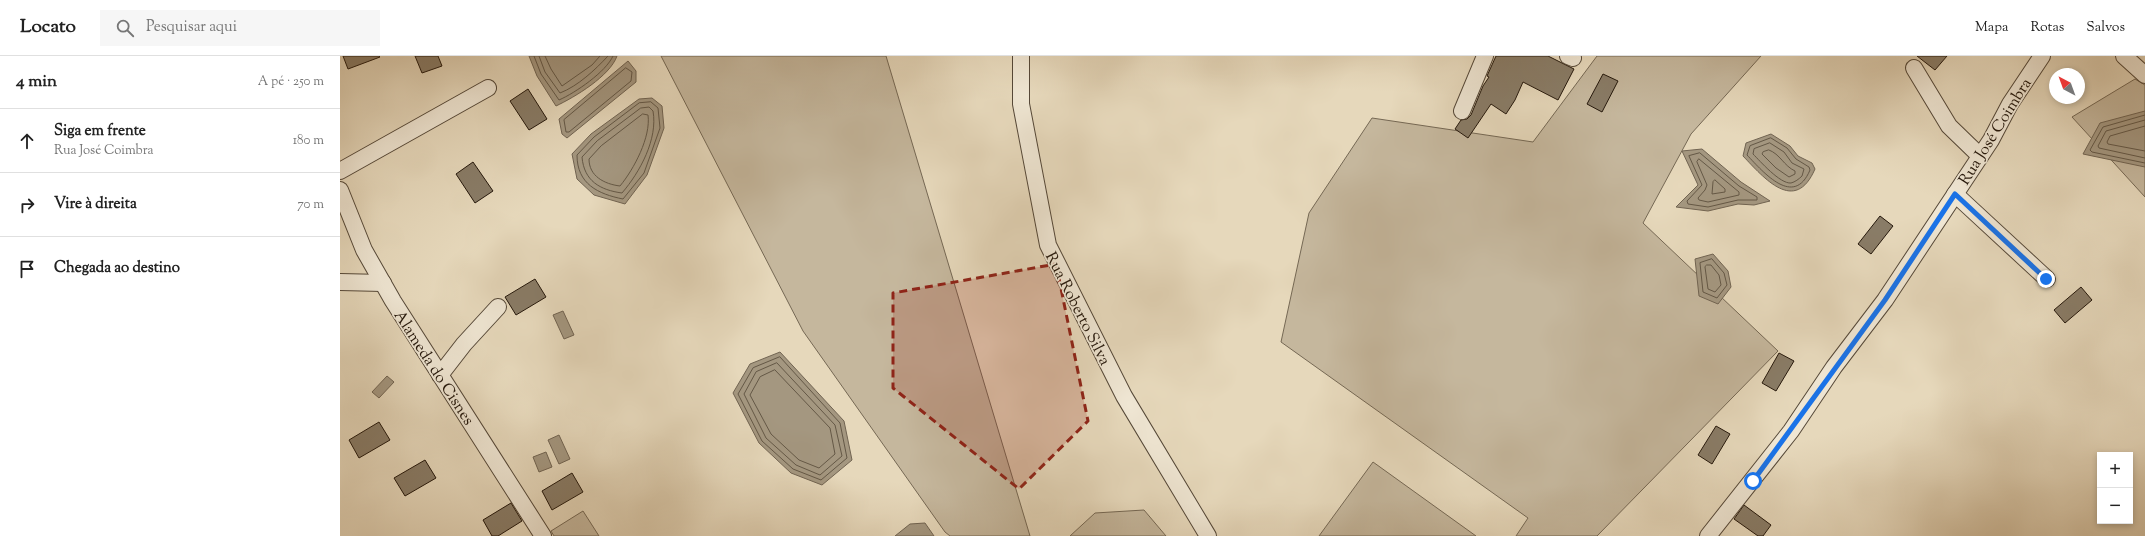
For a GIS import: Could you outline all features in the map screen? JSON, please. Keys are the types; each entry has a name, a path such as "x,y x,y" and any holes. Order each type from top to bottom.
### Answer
{"street":[{"name":"Rua Roberto Silva","path":"1021,56 1021,104 1048,245 1124,396 1208,536"},
{"path":"1462,111 1485,56"},
{"name":"Rua José Coimbra","path":"1708,536 1791,431 1834,367 1885,300 1980,156 2010,104 2042,56"},
{"path":"2124,56 2145,75"},
{"path":"1914,68 1949,126 1980,156"},
{"path":"340,171 488,88"},
{"name":"Alameda do Cisnes","path":"340,190 364,250 383,283 543,536"},
{"path":"1955,194 2046,279"},
{"path":"340,282 383,283"},
{"path":"440,375 464,344 498,307"}],"highlighted area":[{"path":"1056,264 1088,421 1019,489 893,388 893,293"}],"shaded area":[{"path":"661,56 886,56 1030,536 950,536 945,532 803,331"},
{"path":"1597,56 1761,56 1691,134 1643,223 1778,351 1597,536 1516,536 1528,518 1281,342 1309,213 1372,118 1533,142"},
{"path":"2135,79 2145,85 2145,197 2072,117"},
{"path":"1373,462 1476,536 1319,536"},
{"path":"1144,510 1166,536 1070,536 1095,513"},
{"path":"583,511 599,536 554,536 551,531"}],"water":[{"path":"529,56 617,56 613,64 600,78 573,97 556,106 537,76"},
{"path":"628,61 636,71 636,82 567,138 562,134 559,119"},
{"path":"652,98 662,106 664,128 647,175 625,204 594,195 577,179 572,154 591,134 639,99"},
{"path":"2145,111 2145,167 2083,154 2100,123"},
{"path":"1771,134 1790,146 1798,156 1812,163 1815,169 1807,183 1798,189 1789,191 1779,188 1760,174 1743,156 1746,143"},
{"path":"1702,149 1741,182 1770,201 1754,205 1738,204 1708,211 1676,207 1698,185 1682,151"},
{"path":"1713,254 1728,271 1731,287 1718,304 1699,296 1695,259"},
{"path":"563,311 574,335 564,339 553,315"},
{"path":"780,352 844,421 852,460 822,485 791,473 759,443 733,393 750,364"},
{"path":"387,376 394,382 379,398 372,392"},
{"path":"559,435 570,459 559,464 548,440"},
{"path":"546,452 552,467 539,472 533,457"},
{"path":"925,523 934,536 895,536 910,524"}],"building":[{"path":"343,56 379,56 380,57 348,69"},
{"path":"415,56 438,56 442,66 422,73"},
{"path":"1496,56 1548,56 1574,69 1558,100 1523,82 1515,100 1506,114 1491,104 1468,138 1455,129 1461,120 1467,119 1471,115 1483,86 1489,77 1487,76"},
{"path":"1917,56 1947,56 1935,70"},
{"path":"1603,74 1618,81 1602,112 1587,104"},
{"path":"528,89 547,119 529,130 510,101"},
{"path":"473,162 493,191 475,203 456,174"},
{"path":"1880,216 1893,226 1871,254 1858,244"},
{"path":"535,279 546,297 516,315 505,297"},
{"path":"2081,287 2092,300 2065,323 2054,310"},
{"path":"1779,353 1794,361 1776,391 1762,383"},
{"path":"379,422 390,440 359,458 349,440"},
{"path":"1716,426 1730,434 1712,464 1698,455"},
{"path":"425,460 436,478 405,496 394,478"},
{"path":"572,473 583,492 552,510 542,491"},
{"path":"511,503 522,521 498,536 492,536 483,520"},
{"path":"1744,505 1771,525 1763,536 1758,536 1734,519"}],"route":[{"path":"1753,481 1791,431 1834,367 1885,300 1955,194 2046,279"}]}
